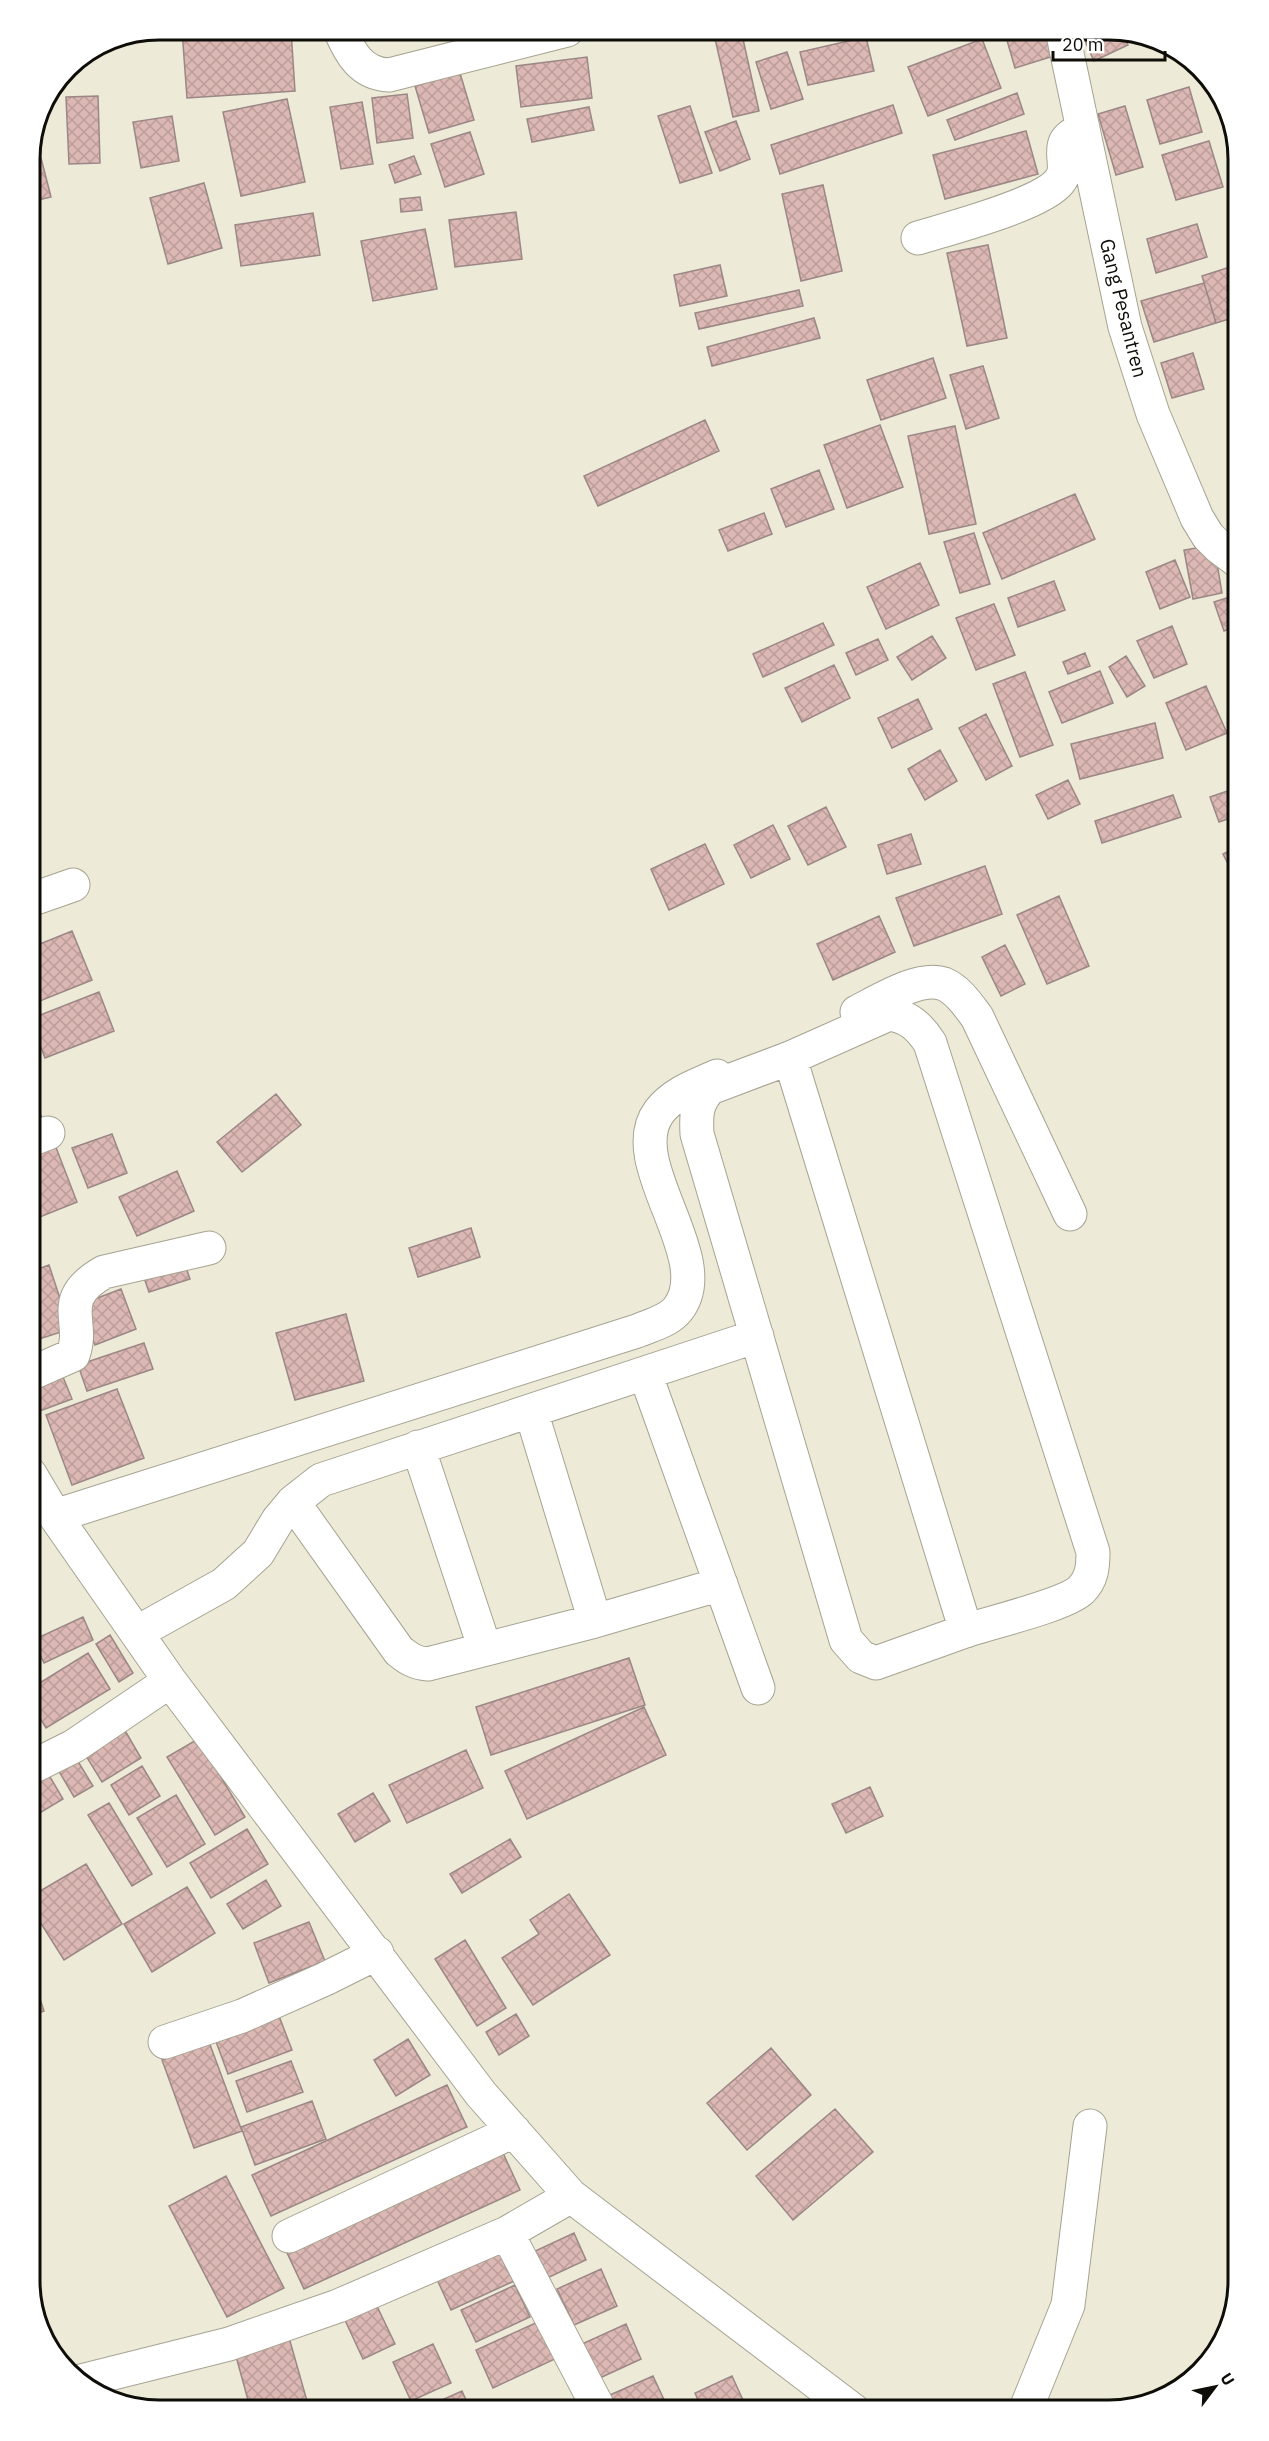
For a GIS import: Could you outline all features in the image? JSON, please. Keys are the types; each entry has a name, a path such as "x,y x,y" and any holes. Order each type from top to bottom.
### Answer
{"street":[{"path":"345,40 355,60 377,75 389,75 526,40"},
{"name":"Gang Pesantren","path":"1064,41 1125,327 1153,414 1197,518 1208,536 1228,554"},
{"path":"918,238 1027,202 1044,194 1058,183 1065,173 1065,143 1083,128"},
{"path":"41,896 73,885"},
{"path":"55,1516 626,1335 665,1319 678,1310 687,1290 688,1270 652,1160 649,1137 651,1124 659,1111 676,1095 911,987 929,981 945,984 960,996 977,1017 1070,1214"},
{"path":"888,1014 900,1016 921,1030 930,1043 1093,1552 1092,1574 1080,1590 1069,1598 876,1663 861,1657 846,1640 757,1336 697,1134 696,1110 701,1098 710,1088 790,1058 888,1014"},
{"path":"790,1058 966,1631"},
{"path":"40,1369 73,1355 75,1349 74,1307 89,1281 104,1272 209,1248"},
{"path":"138,1632 224,1584 258,1553 278,1520 293,1502 321,1480 757,1336"},
{"path":"645,1373 758,1688"},
{"path":"531,1411 595,1621"},
{"path":"418,1447 485,1649"},
{"path":"40,1491 170,1681 481,2094 571,2196 840,2400"},
{"path":"293,1502 399,1651 410,1660 428,1664 595,1621 721,1584"},
{"path":"40,1763 74,1746 170,1681"},
{"path":"165,2042 243,2016 377,1953"},
{"path":"1029,2400 1068,2305 1090,2126"},
{"path":"289,2236 514,2131"},
{"path":"91,2379 230,2344 338,2306 507,2233 571,2196"},
{"path":"507,2233 594,2400"}],"building":[{"path":"183,40 292,40 295,91 187,98"},
{"path":"715,41 743,41 759,111 733,117"},
{"path":"850,41 867,41 874,71 808,85 800,52"},
{"path":"977,41 983,41 1001,88 928,116 908,67"},
{"path":"1007,41 1056,41 1060,54 1015,68"},
{"path":"1085,41 1117,41 1126,42 1128,45 1094,61"},
{"path":"787,52 803,99 771,109 756,62"},
{"path":"587,57 592,98 521,107 516,66"},
{"path":"460,73 474,120 429,133 415,86"},
{"path":"1189,87 1202,132 1160,144 1147,100"},
{"path":"1017,93 1024,114 955,140 947,120"},
{"path":"407,94 413,138 377,143 372,98"},
{"path":"98,96 100,163 69,164 66,97"},
{"path":"287,99 305,182 241,196 223,112"},
{"path":"362,102 373,164 341,169 330,107"},
{"path":"893,105 902,133 780,174 771,145"},
{"path":"690,106 712,173 680,183 658,116"},
{"path":"1125,106 1143,167 1116,175 1098,114"},
{"path":"589,107 594,130 532,142 527,119"},
{"path":"172,116 179,161 141,168 133,122"},
{"path":"736,121 750,159 720,171 705,132"},
{"path":"1026,131 1038,174 945,199 933,155"},
{"path":"470,132 484,174 445,187 431,144"},
{"path":"1209,141 1223,187 1176,200 1162,155"},
{"path":"414,156 421,174 395,183 389,165"},
{"path":"41,158 51,197 41,199"},
{"path":"204,183 222,248 168,264 150,198"},
{"path":"823,185 842,271 801,281 782,194"},
{"path":"420,197 422,210 401,212 400,199"},
{"path":"516,212 522,259 455,267 449,220"},
{"path":"313,213 320,255 241,266 235,225"},
{"path":"1197,224 1207,257 1156,273 1147,239"},
{"path":"425,229 437,289 373,301 361,241"},
{"path":"988,245 1007,338 967,346 947,253"},
{"path":"720,265 727,296 680,306 674,275"},
{"path":"1228,268 1228,319 1216,323 1202,276"},
{"path":"1204,283 1216,323 1154,342 1141,301"},
{"path":"799,290 803,306 699,329 695,313"},
{"path":"814,318 820,338 712,366 707,347"},
{"path":"1193,353 1204,389 1172,398 1161,363"},
{"path":"933,358 946,398 881,420 867,380"},
{"path":"983,366 999,418 966,429 950,375"},
{"path":"705,420 719,451 598,506 584,476"},
{"path":"880,425 903,487 847,508 824,445"},
{"path":"955,426 976,524 929,534 908,436"},
{"path":"819,470 834,509 786,527 771,489"},
{"path":"1075,494 1095,539 1002,579 983,533"},
{"path":"764,513 772,534 728,551 719,530"},
{"path":"974,533 990,584 960,593 944,542"},
{"path":"1214,545 1222,593 1193,599 1184,550"},
{"path":"1175,560 1190,597 1160,609 1146,572"},
{"path":"920,563 939,605 886,629 867,587"},
{"path":"1054,581 1065,610 1018,627 1008,598"},
{"path":"1228,598 1228,629 1224,631 1214,602"},
{"path":"994,604 1015,655 976,670 956,618"},
{"path":"823,623 834,645 763,677 753,654"},
{"path":"1172,626 1187,664 1154,678 1137,641"},
{"path":"932,636 946,658 912,680 897,657"},
{"path":"878,639 888,660 856,675 846,653"},
{"path":"1085,653 1090,666 1068,674 1063,662"},
{"path":"1126,656 1145,686 1127,697 1109,667"},
{"path":"834,665 850,698 802,722 785,688"},
{"path":"1100,671 1113,703 1062,723 1049,692"},
{"path":"1025,672 1053,745 1020,757 993,684"},
{"path":"1206,686 1227,733 1186,750 1166,703"},
{"path":"918,699 932,729 892,748 878,718"},
{"path":"986,714 1012,766 986,780 959,728"},
{"path":"1155,723 1163,758 1080,779 1071,744"},
{"path":"940,750 957,781 925,800 908,769"},
{"path":"1068,780 1080,804 1048,819 1036,795"},
{"path":"1228,791 1228,819 1219,822 1210,797"},
{"path":"1173,795 1181,817 1102,843 1095,821"},
{"path":"826,807 846,847 808,865 788,826"},
{"path":"773,825 790,859 751,878 734,845"},
{"path":"911,834 921,864 887,874 878,845"},
{"path":"705,844 724,884 669,910 651,869"},
{"path":"1228,852 1228,864 1223,854"},
{"path":"985,866 1002,914 914,946 896,898"},
{"path":"1059,896 1089,966 1047,984 1017,915"},
{"path":"879,916 895,952 833,980 817,944"},
{"path":"72,931 92,980 41,1001 41,944"},
{"path":"1005,945 1025,984 1001,996 982,957"},
{"path":"99,992 114,1031 45,1058 41,1047 41,1015"},
{"path":"276,1094 301,1125 242,1172 217,1142"},
{"path":"112,1134 127,1173 88,1188 72,1148"},
{"path":"52,1137 77,1202 41,1217 41,1142"},
{"path":"177,1171 194,1211 137,1236 119,1197"},
{"path":"471,1228 480,1257 418,1277 409,1248"},
{"path":"182,1256 190,1279 149,1292 141,1269"},
{"path":"49,1265 70,1329 40,1339 40,1268"},
{"path":"121,1289 136,1329 95,1345 79,1305"},
{"path":"346,1314 364,1381 295,1400 276,1333"},
{"path":"144,1343 153,1369 87,1391 78,1365"},
{"path":"61,1372 72,1399 40,1411 40,1380"},
{"path":"117,1389 144,1458 72,1485 46,1415"},
{"path":"83,1617 93,1640 44,1663 40,1655 40,1637"},
{"path":"110,1635 133,1673 119,1682 96,1644"},
{"path":"88,1653 110,1689 46,1728 40,1719 40,1683"},
{"path":"629,1658 645,1705 491,1755 476,1707"},
{"path":"644,1707 666,1755 527,1819 505,1771"},
{"path":"120,1722 141,1758 102,1782 80,1746"},
{"path":"198,1739 245,1817 215,1835 167,1757"},
{"path":"71,1750 93,1786 74,1797 53,1761"},
{"path":"466,1750 483,1788 407,1823 389,1785"},
{"path":"43,1765 63,1799 40,1813 40,1767"},
{"path":"142,1766 160,1796 129,1815 111,1785"},
{"path":"870,1787 883,1816 846,1833 832,1804"},
{"path":"373,1793 390,1821 355,1842 338,1814"},
{"path":"176,1795 205,1844 167,1867 137,1818"},
{"path":"109,1803 152,1874 132,1886 88,1815"},
{"path":"247,1829 268,1864 211,1898 190,1863"},
{"path":"510,1839 521,1857 462,1893 450,1874"},
{"path":"86,1864 122,1924 64,1960 40,1922 40,1891"},
{"path":"266,1880 281,1906 243,1929 227,1904"},
{"path":"187,1887 215,1933 152,1972 124,1924"},
{"path":"569,1894 610,1955 533,2005 502,1958 539,1934 530,1920"},
{"path":"309,1922 325,1961 269,1983 254,1943"},
{"path":"465,1940 506,2008 477,2026 435,1959"},
{"path":"40,1999 44,2011 40,2012"},
{"path":"516,2014 529,2036 499,2055 486,2032"},
{"path":"279,2016 292,2050 228,2074 215,2039"},
{"path":"408,2039 430,2075 396,2096 374,2060"},
{"path":"209,2042 242,2131 194,2148 162,2060"},
{"path":"771,2048 811,2095 747,2150 707,2103"},
{"path":"291,2061 303,2092 247,2112 236,2081"},
{"path":"447,2085 467,2127 271,2216 252,2175"},
{"path":"312,2101 326,2139 255,2165 241,2127"},
{"path":"835,2109 873,2152 793,2220 756,2176"},
{"path":"498,2142 520,2190 304,2289 282,2242"},
{"path":"226,2176 284,2288 227,2317 169,2206"},
{"path":"574,2233 586,2260 545,2279 533,2252"},
{"path":"508,2242 525,2276 451,2310 435,2275"},
{"path":"601,2269 617,2306 574,2325 557,2289"},
{"path":"515,2285 530,2317 476,2342 461,2310"},
{"path":"375,2302 395,2344 363,2359 343,2316"},
{"path":"540,2321 557,2358 493,2388 476,2350"},
{"path":"626,2324 641,2359 589,2383 573,2348"},
{"path":"288,2334 307,2400 248,2400 234,2349"},
{"path":"433,2344 451,2383 411,2400 393,2362"},
{"path":"653,2376 664,2400 612,2400 610,2395"},
{"path":"732,2376 743,2400 698,2400 695,2393"},
{"path":"462,2391 466,2400 442,2400"}]}
